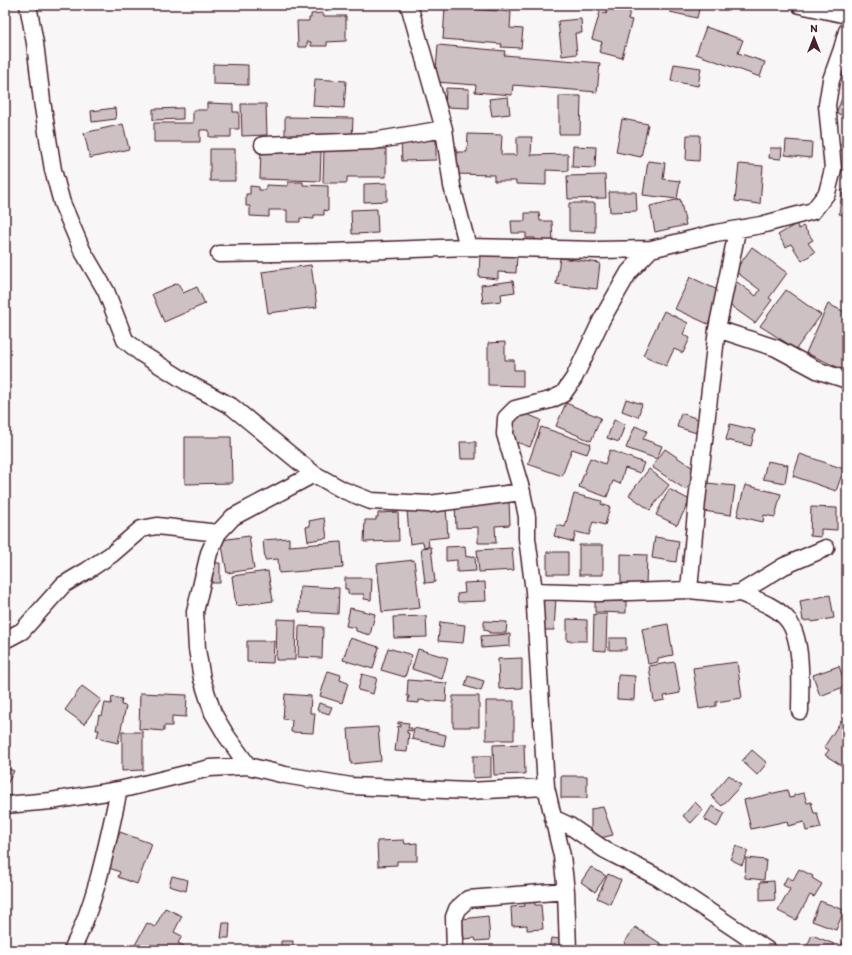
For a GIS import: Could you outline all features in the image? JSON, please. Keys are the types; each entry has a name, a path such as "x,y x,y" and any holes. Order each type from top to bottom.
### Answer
{"street":[{"path":"28,5 35,43 42,101 53,170 62,203 82,250 106,291 125,340 142,354 193,386 231,406 314,474 343,490 371,501 429,504 522,492"},
{"path":"409,5 444,129 452,186 468,247"},
{"path":"800,5 847,16"},
{"path":"219,254 468,247 598,250 651,249 716,233 737,231 813,211 827,193 833,169 826,105 831,80 847,31"},
{"path":"263,145 373,141 444,129"},
{"path":"689,590 697,501 717,329 737,231"},
{"path":"568,950 566,891 562,856 546,787 534,592 527,538 527,517 522,492 505,434 506,418 515,409 550,400 563,394 574,378 602,319 629,272 651,249"},
{"path":"717,329 776,348 819,371 847,380"},
{"path":"248,766 226,735 213,713 202,679 197,649 195,612 209,553 218,533 233,517 314,474"},
{"path":"5,640 22,631 62,585 112,554 141,529 157,526 218,533"},
{"path":"534,592 598,593 689,590 729,594 740,593 784,566 826,548"},
{"path":"740,593 768,605 787,618 797,635 800,711"},
{"path":"5,805 51,802 119,790 210,768 248,766 286,775 352,786 469,791 546,787"},
{"path":"72,950 83,925 98,881 119,790"},
{"path":"553,818 570,826 605,850 659,878 767,950"},
{"path":"455,950 454,917 457,909 468,899 566,891"}],"building":[{"path":"106,5 106,8 75,6"},
{"path":"414,5 443,5 443,8 414,7"},
{"path":"465,5 486,5 486,7 465,7"},
{"path":"522,5 536,5 534,9"},
{"path":"609,5 632,6 628,19 632,20 622,58 599,52 602,42 592,39 600,12 606,14"},
{"path":"672,5 700,5 697,18 670,12"},
{"path":"445,7 511,12 510,28 523,29 521,48 501,47 502,44 443,39"},
{"path":"323,13 323,16 346,16 346,41 327,42 327,46 311,46 311,42 307,42 307,47 298,47 297,21 309,21 311,14"},
{"path":"581,19 582,33 575,33 577,54 562,56 558,21"},
{"path":"706,27 743,40 738,53 765,62 760,77 696,54"},
{"path":"438,45 505,51 504,55 600,63 597,92 513,85 512,95 475,92 476,85 435,82"},
{"path":"213,64 248,65 248,85 213,84"},
{"path":"674,64 701,68 698,86 671,81"},
{"path":"315,79 346,81 344,108 313,106"},
{"path":"446,88 469,89 469,108 445,107"},
{"path":"845,91 847,92 847,117 836,113"},
{"path":"559,96 581,96 580,134 559,134"},
{"path":"508,97 510,114 492,116 489,99"},
{"path":"207,103 233,104 233,112 239,112 239,129 231,129 231,137 209,137 209,130 200,130 200,142 154,142 154,123 193,123 193,110 207,110"},
{"path":"241,104 266,104 267,135 242,136"},
{"path":"115,108 116,119 92,122 91,111"},
{"path":"183,108 183,119 153,120 153,109"},
{"path":"285,117 353,118 352,138 285,137"},
{"path":"622,119 648,124 641,157 616,152"},
{"path":"123,124 129,149 90,158 84,133"},
{"path":"468,134 502,135 501,154 503,155 517,155 517,137 532,137 531,155 568,154 568,171 546,170 546,185 516,184 516,181 494,181 494,175 456,174 457,152 467,152"},
{"path":"847,134 847,154 838,148"},
{"path":"687,135 700,135 699,161 686,160"},
{"path":"436,140 436,160 402,161 401,141"},
{"path":"786,140 812,142 811,158 785,155"},
{"path":"573,146 596,147 595,168 572,167"},
{"path":"324,148 386,149 386,177 347,177 347,183 323,183"},
{"path":"770,148 782,148 781,159 769,158"},
{"path":"210,149 235,149 235,181 210,181"},
{"path":"261,149 321,151 320,181 260,179"},
{"path":"648,161 665,163 663,179 680,181 677,199 643,195"},
{"path":"739,164 763,166 760,204 735,201"},
{"path":"605,175 606,198 568,199 567,176"},
{"path":"288,182 303,182 303,185 328,186 328,211 324,210 324,215 314,215 314,219 300,218 300,222 287,222 287,210 269,210 269,217 250,216 250,206 246,206 246,194 250,194 250,186 259,187 259,190 266,190 266,185 288,186"},
{"path":"387,183 387,201 364,202 364,184"},
{"path":"845,184 847,184 847,215 839,214 842,190 845,190"},
{"path":"609,192 636,192 637,211 610,212"},
{"path":"680,199 686,225 655,232 650,206"},
{"path":"569,203 595,203 595,232 569,231"},
{"path":"377,209 378,233 352,234 351,210"},
{"path":"525,213 539,213 540,221 552,221 553,244 535,245 535,238 526,238 526,233 512,233 511,221 525,221"},
{"path":"796,224 799,229 803,226 813,240 808,243 815,252 802,261 791,244 786,247 778,235"},
{"path":"752,247 787,273 769,298 772,300 755,323 724,301 737,282 756,296 760,290 735,271"},
{"path":"480,252 517,255 516,273 498,272 498,279 479,277"},
{"path":"560,258 600,263 597,289 556,284"},
{"path":"311,265 317,307 268,313 262,272"},
{"path":"690,277 722,292 708,324 675,309"},
{"path":"513,281 515,292 501,294 502,301 483,303 481,285"},
{"path":"178,283 183,293 197,287 205,304 164,322 152,294"},
{"path":"786,290 821,315 796,349 760,326"},
{"path":"828,304 847,313 846,371 806,353"},
{"path":"664,311 688,323 683,334 690,338 683,353 674,349 666,366 643,355"},
{"path":"505,342 505,360 514,360 514,370 523,370 523,386 488,385 488,343"},
{"path":"626,399 642,404 638,417 622,411"},
{"path":"566,403 601,418 591,441 556,426"},
{"path":"519,411 541,420 530,447 508,439"},
{"path":"681,413 704,421 700,434 677,427"},
{"path":"614,420 625,424 619,442 607,438"},
{"path":"730,424 755,430 751,446 726,440"},
{"path":"635,426 647,431 643,439 662,446 657,459 626,448"},
{"path":"541,427 591,444 587,454 572,449 562,476 528,464"},
{"path":"185,437 231,437 232,483 185,484"},
{"path":"460,442 476,442 476,459 461,459"},
{"path":"665,449 699,472 686,490 652,467"},
{"path":"610,450 644,463 640,473 625,468 620,484 613,481 607,497 579,487 590,458 605,464"},
{"path":"800,454 844,469 836,491 793,476"},
{"path":"767,461 788,465 785,483 763,479"},
{"path":"649,469 669,485 650,510 629,495"},
{"path":"707,483 735,486 731,515 703,511"},
{"path":"745,485 781,494 775,517 764,515 763,522 737,516"},
{"path":"669,489 690,500 677,525 656,515"},
{"path":"574,494 602,501 601,504 610,507 605,525 593,522 589,535 576,532 573,542 554,536 557,525 565,527"},
{"path":"509,501 510,525 495,526 496,543 478,543 478,527 456,528 455,503"},
{"path":"446,507 448,537 428,539 429,546 424,547 423,542 410,544 407,511"},
{"path":"811,507 837,508 837,530 821,529 821,537 810,536"},
{"path":"398,512 399,541 364,542 365,520 376,520 378,513"},
{"path":"324,518 327,538 308,541 306,527 310,526 309,521"},
{"path":"249,536 254,569 227,573 221,540"},
{"path":"655,537 679,541 676,562 652,558"},
{"path":"289,538 289,546 341,542 343,568 279,573 278,559 265,560 263,540"},
{"path":"579,545 603,545 603,575 579,575"},
{"path":"465,546 466,557 475,556 476,571 457,572 457,560 446,561 446,547"},
{"path":"431,547 435,582 425,583 421,548"},
{"path":"512,548 514,570 479,572 477,550"},
{"path":"547,552 568,552 568,574 547,574"},
{"path":"621,554 647,555 646,585 621,585"},
{"path":"414,560 420,608 382,612 377,564"},
{"path":"212,563 220,563 220,583 212,583"},
{"path":"268,571 273,601 236,606 232,576"},
{"path":"345,578 372,578 371,600 364,599 364,594 348,594 348,589 345,589"},
{"path":"485,582 486,601 458,602 457,594 465,593 464,583"},
{"path":"300,586 339,588 338,614 299,612"},
{"path":"830,595 834,618 812,622 811,620 803,621 800,601"},
{"path":"544,596 556,597 554,630 542,630"},
{"path":"595,600 626,601 626,613 595,612"},
{"path":"350,608 375,614 370,635 356,631 356,628 346,626"},
{"path":"594,614 607,614 606,651 593,650"},
{"path":"426,616 427,637 394,638 393,617"},
{"path":"277,619 296,620 295,660 276,660"},
{"path":"567,619 587,620 587,641 567,641"},
{"path":"484,621 507,622 506,633 489,633 489,631 484,630"},
{"path":"440,622 465,625 463,643 438,641"},
{"path":"668,624 673,655 658,658 658,662 648,664 642,629"},
{"path":"299,626 323,627 322,658 298,657"},
{"path":"510,634 510,646 482,648 481,636"},
{"path":"350,638 379,647 373,669 343,660"},
{"path":"609,638 626,638 626,650 609,650"},
{"path":"247,641 274,641 273,663 247,662"},
{"path":"388,648 412,655 405,677 381,670"},
{"path":"418,649 448,658 442,679 412,669"},
{"path":"522,658 522,688 499,689 498,659"},
{"path":"675,662 680,693 664,696 665,700 654,702 649,666"},
{"path":"737,662 742,698 716,702 716,706 699,709 693,668"},
{"path":"839,666 846,686 820,696 813,675"},
{"path":"328,671 341,675 340,680 348,683 342,703 320,696"},
{"path":"362,674 377,678 373,694 358,690"},
{"path":"618,675 635,676 634,700 617,699"},
{"path":"468,676 484,681 481,691 465,686"},
{"path":"408,680 447,683 446,702 419,700 419,703 408,702"},
{"path":"82,686 101,700 84,724 65,710"},
{"path":"140,693 187,695 186,717 172,716 172,726 164,726 164,731 139,729"},
{"path":"285,694 311,696 310,713 315,713 313,733 291,732 292,720 283,719"},
{"path":"453,696 479,696 479,727 453,727"},
{"path":"112,697 122,699 121,705 126,706 118,743 97,737 99,730 96,730 99,715 102,716 105,703 111,704"},
{"path":"486,701 514,701 514,740 486,740"},
{"path":"319,703 332,707 329,714 317,710"},
{"path":"841,721 847,725 847,769 825,755 829,750 824,747"},
{"path":"398,722 409,723 408,728 412,728 412,731 407,730 407,733 409,733 407,752 395,751 398,726 401,727 401,724 398,724"},
{"path":"378,727 381,761 351,764 348,729"},
{"path":"414,728 446,735 444,746 412,739"},
{"path":"122,732 143,732 143,770 122,771"},
{"path":"524,744 525,774 494,775 493,745"},
{"path":"752,750 767,763 757,775 742,761"},
{"path":"473,756 491,756 491,777 473,778"},
{"path":"5,767 14,771 6,786 5,786"},
{"path":"729,775 741,785 722,806 711,796"},
{"path":"561,776 587,776 587,798 561,798"},
{"path":"787,790 789,798 794,797 794,795 804,793 807,803 811,802 814,813 817,813 821,828 806,831 804,822 788,826 787,821 751,829 744,800"},
{"path":"695,802 703,810 691,823 683,816"},
{"path":"712,806 725,813 717,827 704,819"},
{"path":"603,807 613,835 600,838 591,829 591,809"},
{"path":"120,832 152,844 137,884 118,877 120,872 107,867"},
{"path":"404,840 405,844 417,843 417,861 397,861 397,865 378,866 377,841"},
{"path":"736,846 748,851 742,865 730,859"},
{"path":"746,858 766,860 764,880 745,878"},
{"path":"591,867 606,876 595,892 581,882"},
{"path":"799,869 813,876 812,878 822,884 814,897 810,895 796,920 778,911 790,889 783,885 787,877 793,880"},
{"path":"608,874 621,880 610,904 597,898"},
{"path":"172,876 188,880 186,891 169,886"},
{"path":"774,881 775,900 760,901 760,882"},
{"path":"534,901 535,905 541,905 543,929 527,930 527,925 512,926 511,907 525,906 524,902"},
{"path":"820,901 844,910 836,930 812,921"},
{"path":"165,908 182,916 174,932 182,936 178,943 184,946 181,950 145,950 135,945 147,923 155,927"},
{"path":"488,916 490,940 476,941 475,938 464,939 462,919"},
{"path":"223,923 230,923 229,938 221,938"},
{"path":"635,927 669,949 625,950 627,946 624,943"},
{"path":"847,931 847,946 842,945"},
{"path":"812,935 834,944 831,950 805,950"},
{"path":"551,938 560,939 558,950 549,950"},
{"path":"281,941 293,941 293,949 281,949"},
{"path":"278,946 278,950 261,950 261,947"},
{"path":"488,946 488,950 463,950 463,948"}]}
